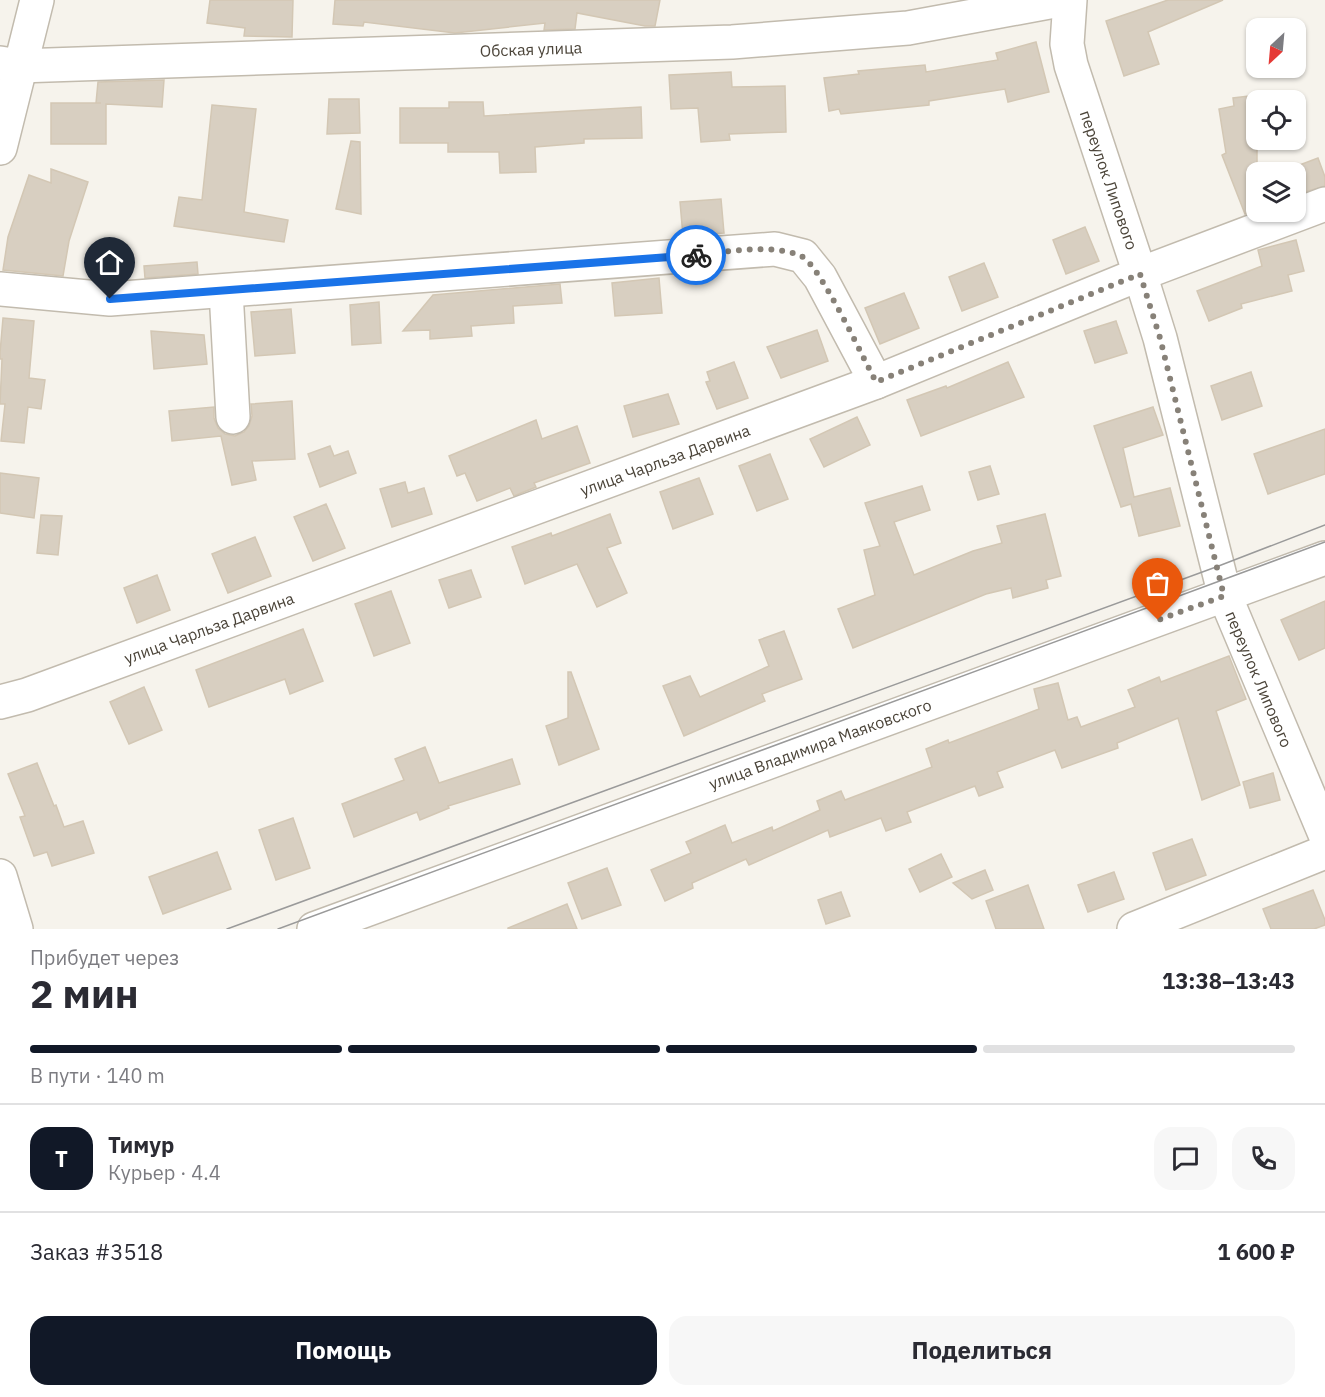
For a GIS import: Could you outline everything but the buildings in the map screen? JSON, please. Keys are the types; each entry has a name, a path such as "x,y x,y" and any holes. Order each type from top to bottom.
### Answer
{"lane":[{"path":"0,148 10,64 37,0"},
{"name":"Обская улица","path":"10,64 732,42 908,28 1060,0"},
{"name":"переулок Липового","path":"1070,0 1067,44 1071,65 1160,338 1224,596 1325,834"},
{"name":"улица Чарльза Дарвина","path":"0,702 27,695 876,382 1140,274 1325,204"},
{"path":"0,289 110,299 775,249 804,256 820,277 876,382"},
{"path":"226,291 233,417"},
{"name":"улица Владимира Маяковского","path":"314,929 1325,558"},
{"path":"1134,929 1325,852"},
{"path":"0,876 16,929"}],"tram line":[{"path":"227,929 1325,525"},
{"path":"278,929 1325,542"}],"way so far":[{"path":"696,255 775,249 804,256 820,277 876,382 1140,274 1160,338 1224,596 1158,620"}],"route":[{"path":"110,299 696,255"}]}
